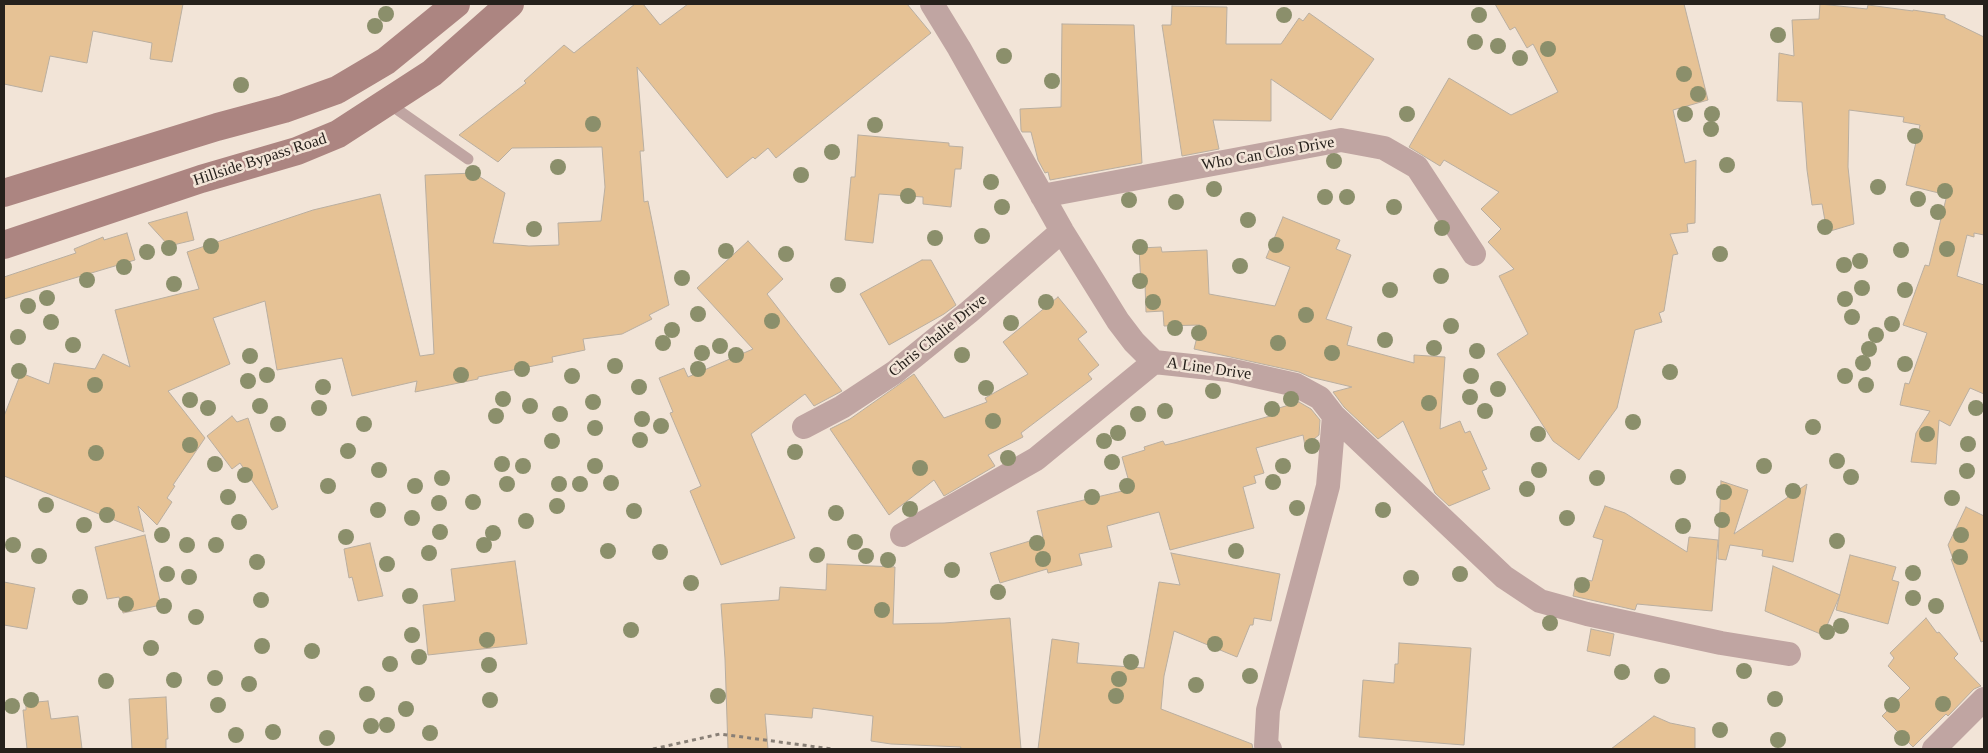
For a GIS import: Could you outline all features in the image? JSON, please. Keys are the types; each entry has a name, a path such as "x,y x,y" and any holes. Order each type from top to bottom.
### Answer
{"main road":[{"path":"4,193 217,127 284,109 337,90 386,61 456,4"},
{"name":"Hillside Bypass Road","path":"4,244 201,179 297,151 338,134 432,73 510,4"}],"street":[{"name":"A Line Drive","path":"932,4 959,48 1062,231 1118,321 1134,342 1154,362 1229,370 1296,385 1320,398 1334,416 1504,577 1540,601 1587,614 1721,643 1790,654"},
{"name":"Who Can Clos Drive","path":"1042,196 1341,140 1384,148 1417,167 1474,254"},
{"name":"Chris Chalie Drive","path":"804,427 842,407 895,372 969,312 1062,231"},
{"path":"902,535 1036,460 1154,362"},
{"path":"1268,748 1268,710 1328,486 1334,416"},
{"path":"1934,749 1984,699"}],"lane":[{"path":"386,102 468,159"}],"path":[{"path":"653,749 720,734 832,749"}],"building":[{"path":"4,4 183,4 172,62 150,59 152,43 93,31 87,63 50,56 42,92 4,84"},
{"path":"635,4 643,4 660,25 688,4 907,4 931,33 776,158 768,148 755,159 753,157 727,178 637,67 644,151 640,151 644,202 648,201 669,305 649,315 652,319 622,334 583,339 585,350 552,357 553,362 415,392 417,381 352,396 342,358 277,370 265,301 213,318 230,364 168,391 205,438 173,485 175,486 167,498 172,502 157,525 138,506 144,532 4,476 4,416 21,373 49,384 54,363 95,369 103,354 130,367 115,310 199,289 187,252 313,210 380,194 420,356 434,354 425,175 474,173 505,193 493,243 529,246 559,245 558,223 601,221 605,187 602,147 512,148 498,162 459,135 526,83 524,81 564,45 574,53"},
{"path":"1495,4 1684,4 1708,100 1673,110 1685,163 1696,160 1695,223 1687,224 1688,232 1670,234 1678,254 1673,255 1664,311 1659,313 1662,322 1635,330 1617,408 1579,460 1553,441 1497,354 1528,334 1499,276 1514,269 1488,242 1501,229 1481,209 1499,192 1444,160 1440,166 1409,147 1449,78 1511,115 1558,92 1533,44 1527,48 1515,27 1510,30"},
{"path":"1820,4 1867,9 1868,5 1945,15 1945,18 1984,37 1984,235 1974,233 1974,237 1967,235 1957,276 1984,285 1984,394 1970,388 1950,426 1939,420 1936,464 1911,462 1916,433 1930,411 1900,405 1905,383 1909,384 1927,333 1903,325 1925,265 1929,266 1947,195 1906,185 1920,125 1903,122 1904,117 1849,110 1848,167 1854,224 1827,232 1822,204 1812,205 1807,170 1802,102 1777,101 1779,53 1794,56 1792,20 1819,19"},
{"path":"1172,6 1227,7 1226,44 1281,44 1299,18 1303,21 1309,13 1374,59 1331,120 1271,79 1271,121 1213,120 1219,149 1182,156 1162,25 1171,25"},
{"path":"1062,24 1134,25 1142,163 1050,180 1048,172 1045,173 1038,160 1031,132 1022,132 1021,130 1020,109 1061,107"},
{"path":"858,135 949,143 949,146 963,147 961,169 955,169 951,207 923,204 923,197 879,194 873,243 845,240 851,177 855,177"},
{"path":"187,212 194,240 169,246 148,223"},
{"path":"1283,217 1340,240 1336,249 1351,255 1326,319 1352,327 1347,345 1414,363 1414,355 1445,357 1440,429 1460,421 1465,433 1470,431 1487,469 1482,471 1490,489 1449,506 1435,493 1403,421 1378,439 1344,407 1333,392 1352,387 1310,377 1299,372 1194,349 1200,325 1164,326 1163,311 1146,312 1145,284 1141,285 1139,248 1161,247 1162,252 1207,250 1209,294 1275,306 1290,267 1266,258"},
{"path":"127,233 135,260 4,299 4,277 76,253 74,249 103,237 104,240"},
{"path":"748,241 783,279 767,294 842,391 814,406 805,394 751,434 795,538 721,565 690,491 701,486 670,413 673,412 659,378 684,368 688,377 753,349 697,288"},
{"path":"922,260 931,260 956,305 944,314 889,345 860,294"},
{"path":"1058,297 1087,332 1078,339 1099,365 1088,374 1092,379 1021,433 1023,437 988,455 995,466 944,496 934,480 889,515 830,429 850,419 914,374 944,418 987,402 985,398 1028,374 1003,342"},
{"path":"1299,402 1311,409 1320,420 1319,435 1305,446 1303,435 1256,448 1264,473 1254,476 1256,483 1243,487 1254,528 1170,550 1159,512 1107,526 1112,547 1079,554 1082,565 1048,573 1047,569 1000,583 990,553 1043,537 1037,511 1131,489 1122,457 1145,450 1144,447 1163,441 1165,445 1174,443 1270,416 1269,411"},
{"path":"232,416 237,422 248,418 278,507 272,510 240,463 232,469 207,436"},
{"path":"1721,481 1748,490 1734,534 1807,484 1793,562 1762,556 1763,550 1730,545 1726,560 1718,559"},
{"path":"1605,506 1625,513 1687,552 1689,537 1718,540 1712,611 1637,604 1635,610 1573,596 1577,578 1592,581 1603,540 1593,537"},
{"path":"1966,507 1984,516 1984,641 1981,642 1951,559 1953,559 1948,545"},
{"path":"145,535 161,605 123,613 119,597 107,599 95,547"},
{"path":"370,543 383,596 358,601 352,577 349,578 344,549"},
{"path":"1171,553 1280,574 1271,621 1254,618 1253,625 1250,625 1237,657 1174,631 1164,676 1161,709 1252,744 1253,749 1038,749 1052,639 1079,643 1077,663 1144,668 1159,582 1180,585"},
{"path":"1850,555 1896,567 1892,580 1899,582 1888,624 1836,610"},
{"path":"515,561 527,644 428,655 423,605 455,601 451,569"},
{"path":"827,564 895,567 893,624 944,623 1010,618 1021,749 960,749 961,747 891,744 871,741 873,716 813,708 812,718 765,714 768,749 728,749 721,604 779,600 780,587 826,590"},
{"path":"1773,566 1840,595 1823,635 1765,611"},
{"path":"4,582 35,588 27,629 4,625"},
{"path":"1926,618 1937,633 1939,632 1958,654 1954,658 1981,686 1974,689 1948,716 1946,714 1913,747 1882,716 1910,688 1888,666 1894,658 1890,653"},
{"path":"1591,629 1614,634 1610,656 1587,651"},
{"path":"1399,643 1471,648 1464,745 1359,737 1363,680 1394,683 1395,664 1398,664"},
{"path":"166,697 168,739 166,739 166,749 132,749 129,699"},
{"path":"48,701 51,719 78,716 82,749 27,749 23,710 26,710 26,703"},
{"path":"1654,716 1670,723 1695,728 1695,749 1611,749"}]}
